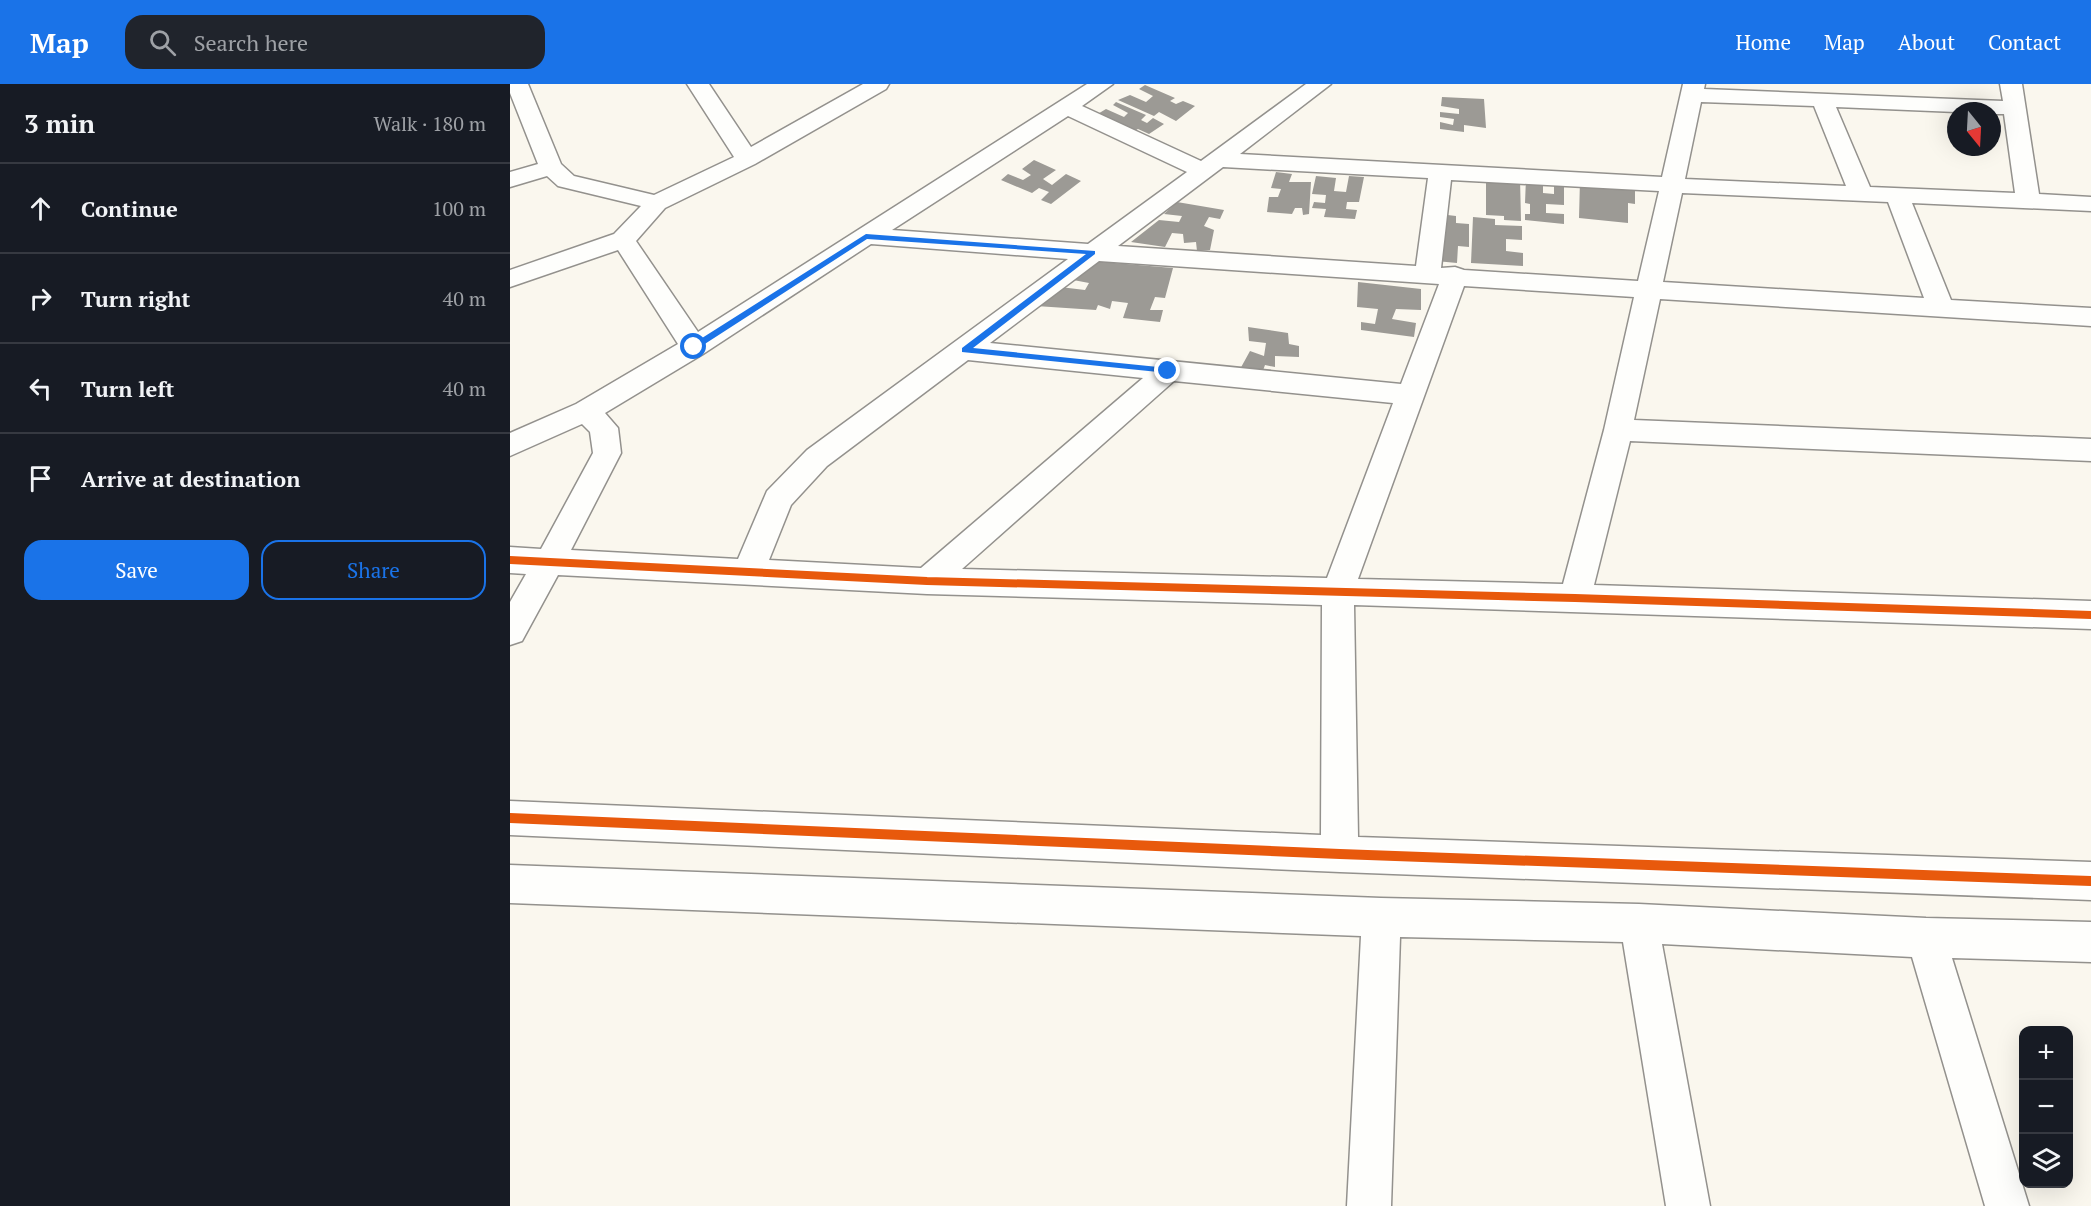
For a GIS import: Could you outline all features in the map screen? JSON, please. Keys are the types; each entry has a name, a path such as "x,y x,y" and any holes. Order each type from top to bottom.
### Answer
{"street":[{"path":"517,84 551,167 566,181 657,203"},
{"path":"698,84 747,159"},
{"path":"510,279 623,240 657,203 747,159 878,84"},
{"path":"510,445 586,411 694,347 1102,84"},
{"path":"748,573 778,499 817,458 1320,84"},
{"path":"2011,84 2028,201"},
{"path":"1575,598 1618,430 1692,90 1823,101 1860,93 2015,108"},
{"path":"1823,101 1862,193"},
{"path":"1066,107 1212,166 1440,172 2091,204"},
{"path":"510,180 551,167"},
{"path":"1340,854 1338,591 1409,395 1441,274 1440,172"},
{"path":"1897,195 1941,308"},
{"path":"866,236 1093,253 1441,274 1649,291 2091,317"},
{"path":"623,240 694,347"},
{"path":"965,350 1409,395"},
{"path":"927,580 1168,371"},
{"path":"510,631 607,453 604,428 586,411"},
{"path":"1618,430 2091,450"},
{"path":"510,560 927,580 2091,615"},
{"path":"510,818 1340,854 2091,881"},
{"path":"510,884 1381,917 1639,923 1926,938 2091,942"},
{"path":"1369,1206 1381,917"},
{"path":"1639,923 1688,1206"},
{"path":"1926,938 2007,1206"}],"building":[{"path":"1145,85 1175,98 1170,101 1176,104 1183,101 1195,106 1176,121 1159,112 1154,116 1118,100 1130,95 1146,102 1153,96 1139,89"},
{"path":"1442,97 1484,99 1486,128 1464,125 1464,132 1440,129 1440,122 1453,125 1454,119 1440,117 1440,112 1459,114 1459,109 1441,106"},
{"path":"1116,102 1146,115 1141,120 1147,123 1153,118 1164,124 1149,134 1138,129 1127,135 1091,118 1106,109 1124,117 1128,113 1113,105"},
{"path":"1034,160 1056,170 1043,179 1052,185 1066,174 1081,181 1051,204 1041,200 1049,192 1039,188 1032,193 1001,180 1008,174 1023,180 1031,175 1022,169"},
{"path":"1276,172 1292,174 1289,182 1311,182 1309,214 1303,215 1302,208 1295,208 1292,214 1267,212 1269,197 1278,197 1281,189 1271,188"},
{"path":"1316,176 1336,178 1334,191 1346,192 1349,176 1364,177 1359,202 1347,202 1346,209 1357,210 1355,219 1324,217 1326,209 1312,208 1314,202 1325,203 1326,195 1312,194"},
{"path":"1486,176 1520,178 1521,221 1504,220 1504,216 1486,215"},
{"path":"1526,178 1543,179 1543,193 1554,194 1554,180 1564,181 1564,205 1546,204 1546,213 1564,214 1564,224 1525,220 1525,214 1530,214 1530,204 1525,203"},
{"path":"1580,180 1635,186 1635,204 1628,203 1628,223 1579,218"},
{"path":"1177,202 1224,210 1220,219 1209,217 1204,226 1214,230 1210,250 1197,251 1196,242 1184,243 1183,234 1172,233 1165,247 1131,242 1159,220 1179,222 1182,216 1164,214"},
{"path":"1439,214 1456,216 1456,223 1469,224 1469,247 1458,246 1457,263 1436,261"},
{"path":"1473,217 1495,219 1495,225 1522,226 1522,240 1506,239 1506,251 1523,253 1523,266 1471,263"},
{"path":"1091,261 1173,268 1165,298 1155,297 1150,310 1163,310 1160,322 1123,318 1128,303 1112,301 1110,309 1098,305 1096,310 1036,306 1060,287 1085,290 1089,283 1068,279"},
{"path":"1358,282 1421,289 1421,310 1396,309 1392,319 1416,323 1414,337 1361,330 1361,322 1375,324 1378,309 1357,307"},
{"path":"1248,327 1288,333 1289,344 1299,346 1299,357 1275,356 1275,367 1265,365 1261,376 1239,371 1250,351 1264,356 1266,343 1249,341"}],"cycle path":[{"path":"510,560 927,581 1575,598 2091,615"},
{"path":"510,818 1340,854 2091,881"}],"route":[{"path":"694,347 866,236 1093,253 965,350 1168,371"}]}
